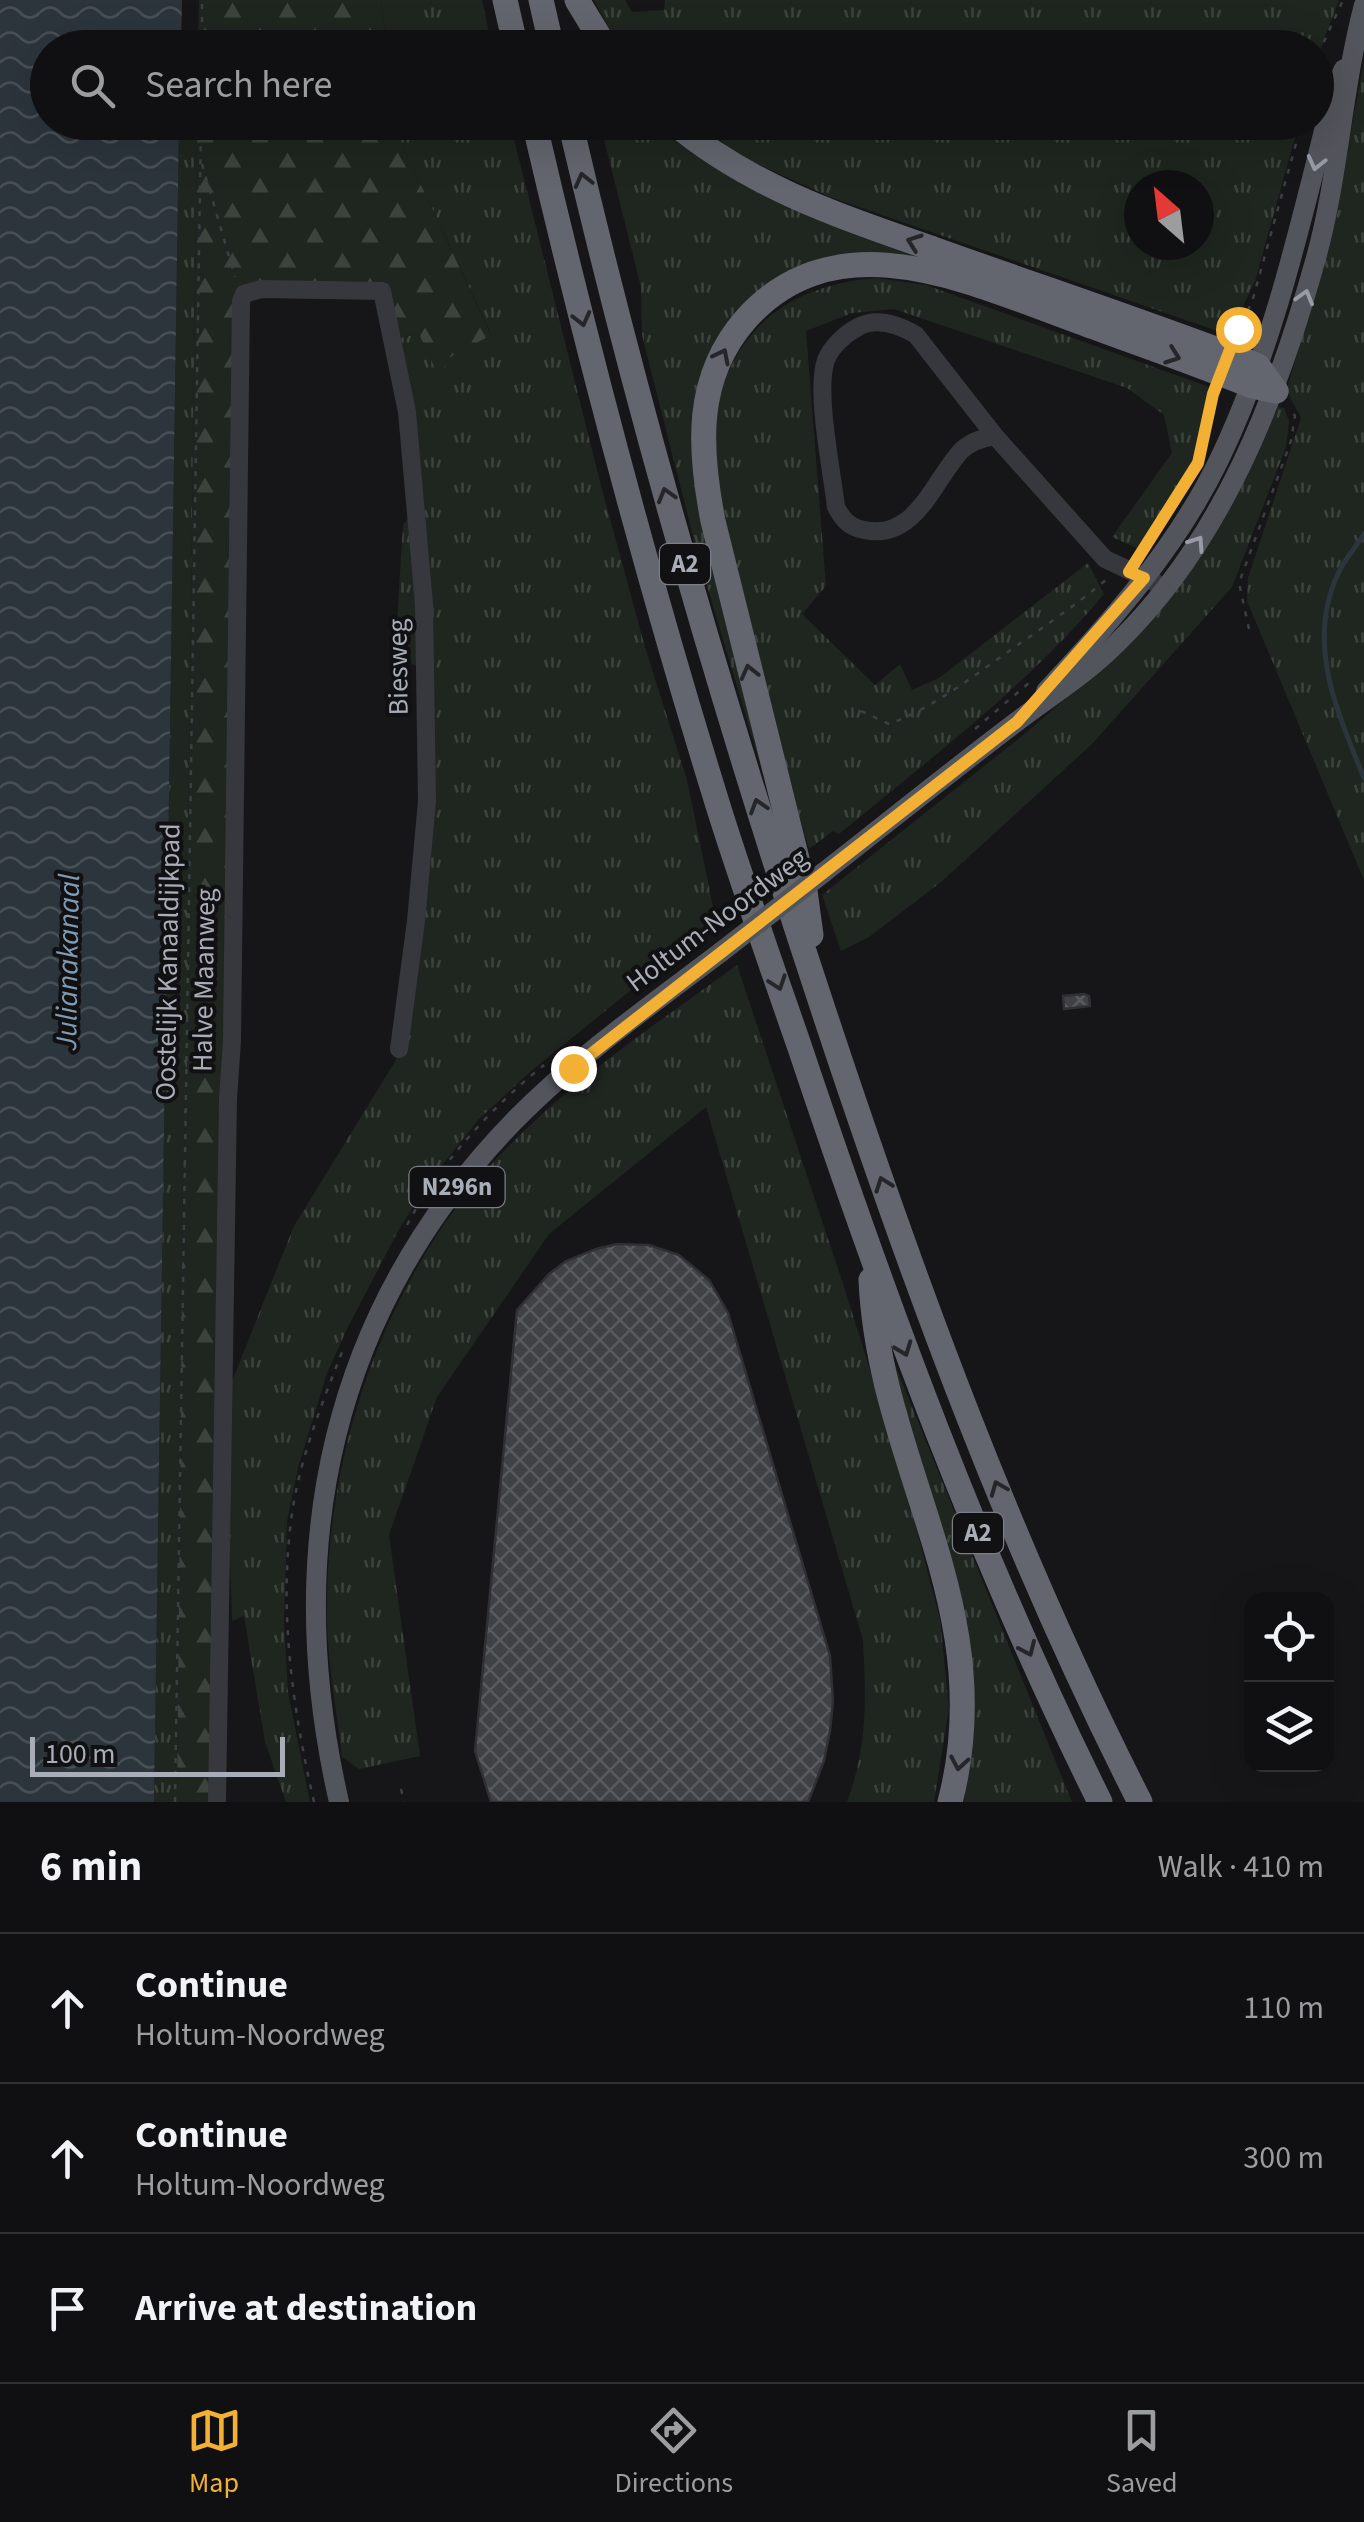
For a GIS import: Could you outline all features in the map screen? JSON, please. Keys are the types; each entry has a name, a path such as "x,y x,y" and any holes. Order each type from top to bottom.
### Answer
{"highway":[{"path":"505,0 512,30"},
{"path":"542,0 548,30"},
{"path":"577,0 595,30"},
{"name":"A2","path":"538,140 613,444 673,657 727,834 870,1258 963,1498 1031,1657 1100,1802"},
{"name":"A2","path":"575,140 684,561 864,1132 964,1404 1049,1610 1140,1802"},
{"name":"A2","path":"697,140 730,164 796,198 1262,381"},
{"name":"A2","path":"820,999 805,891 713,521 703,466 703,411 724,348 752,312 794,282 830,268 875,264 905,266 957,278 1224,363"},
{"name":"A2","path":"870,1258 873,1328 946,1580 961,1656 964,1720 950,1802"}],"main road":[{"name":"Holtum-Noordweg","path":"1017,722 1144,578 1187,516 1262,381 1317,253 1334,174 1352,49 1364,5"},
{"name":"Holtum-Noordweg","path":"1334,91 1352,49"},
{"name":"Holtum-Noordweg","path":"339,1802 316,1652 315,1562 329,1462 339,1420 371,1336 427,1230 492,1144 587,1056 1074,682 1116,645 1166,587 1214,518 1248,455 1262,381 1321,140"}],"street":[{"name":"Biesweg","path":"244,294 261,289 378,290 382,291 386,305 407,412 424,604 427,801 399,1048"},
{"name":"Halve Maanweg","path":"217,1802 232,1041 240,301 244,294"},
{"path":"995,436 982,438 962,450 911,518 874,532 855,529 843,520 836,507 822,380 827,357 843,336 862,325 879,322 902,326 916,335 995,436 1105,559 1166,587"}],"path":[{"path":"202,0 202,30"},
{"path":"1329,30 1343,0"},
{"name":"Oostelijk Kanaaldijkpad","path":"175,1802 200,140"},
{"path":"1198,463 1224,363 1252,302 1297,140"},
{"path":"200,158 244,294"},
{"path":"1249,630 1240,583 1291,441 1296,416 1286,399 1262,381"},
{"path":"861,710 890,724 944,697 1078,602 1118,567"},
{"path":"963,738 1032,680"},
{"path":"402,1236 435,1180 495,1108 544,1066"},
{"path":"314,1802 292,1692 287,1584 291,1521 300,1471 344,1348"},
{"path":"401,1790 404,1802"}],"green space":[{"path":"199,0 381,0 385,30 198,30"},
{"path":"381,0 482,0 488,30 385,30"},
{"path":"594,0 625,0 632,12 664,10 665,0 1339,0 1328,30 608,27"},
{"path":"1364,61 1364,880 1247,601 1248,578 1301,418 1288,385 1330,241"},
{"path":"179,140 197,140 177,1802 154,1802"},
{"path":"197,140 400,140 491,335 447,359 441,381 419,334 389,340 372,291 240,293 213,1802 177,1802"},
{"path":"400,140 514,140 600,482 645,647 687,780 716,921 531,1071 478,1120 428,1183 347,1329 327,1373 298,1468 287,1521 284,1621 288,1692 310,1802 286,1802 265,1742 244,1616 232,1621 225,1399 294,1226 396,1060 423,823 419,667 395,656 403,525 414,511 389,340 419,334 441,380 447,359 491,334"},
{"path":"604,140 698,140 965,276 804,271 700,390 763,774 697,552 642,335 641,287"},
{"path":"720,140 1294,140 1255,281 1229,335 830,197 740,156"},
{"path":"875,278 926,285 1209,387 1192,468 1139,549 1112,537 1172,453 1164,415 1127,388 894,309 852,313 806,331 826,586 802,614 875,685 900,664 912,690 939,678 1088,563 1104,594 1043,660 977,720 839,834 833,831 809,849 726,565 716,445 717,407 735,359 764,321 803,296"},
{"path":"1278,407 1284,408 1289,421 1286,447 1232,587 1092,744 941,882 869,937 841,951 822,895 1027,732 1125,647 1241,485"},
{"path":"737,965 899,1462 940,1619 949,1708 934,1802 847,1802 859,1761 864,1722 863,1640 706,1107 549,1234 437,1397 389,1535 420,1756 359,1769 342,1757 328,1638 329,1558 350,1432 369,1371 394,1312 459,1203 500,1155 584,1078"},
{"path":"885,1340 1072,1802 964,1802 974,1722 970,1660 927,1483"}],"water":[{"name":"Julianakanaal","path":"0,0 182,0 181,30 30,30 30,140 179,140 154,1802 0,1802"}],"building":[{"path":"1063,996 1089,996 1090,1006 1064,1009"},
{"path":"617,1244 649,1245 679,1255 709,1280 728,1313 830,1656 830,1731 824,1761 808,1802 491,1802 475,1751 517,1310 566,1261"}],"waterway":[{"path":"1364,534 1338,574 1324,626 1329,678 1364,778"}],"route":[{"path":"573,1068 1017,722 1066,670 1144,578 1129,572 1198,463 1213,394 1238,329"}]}
